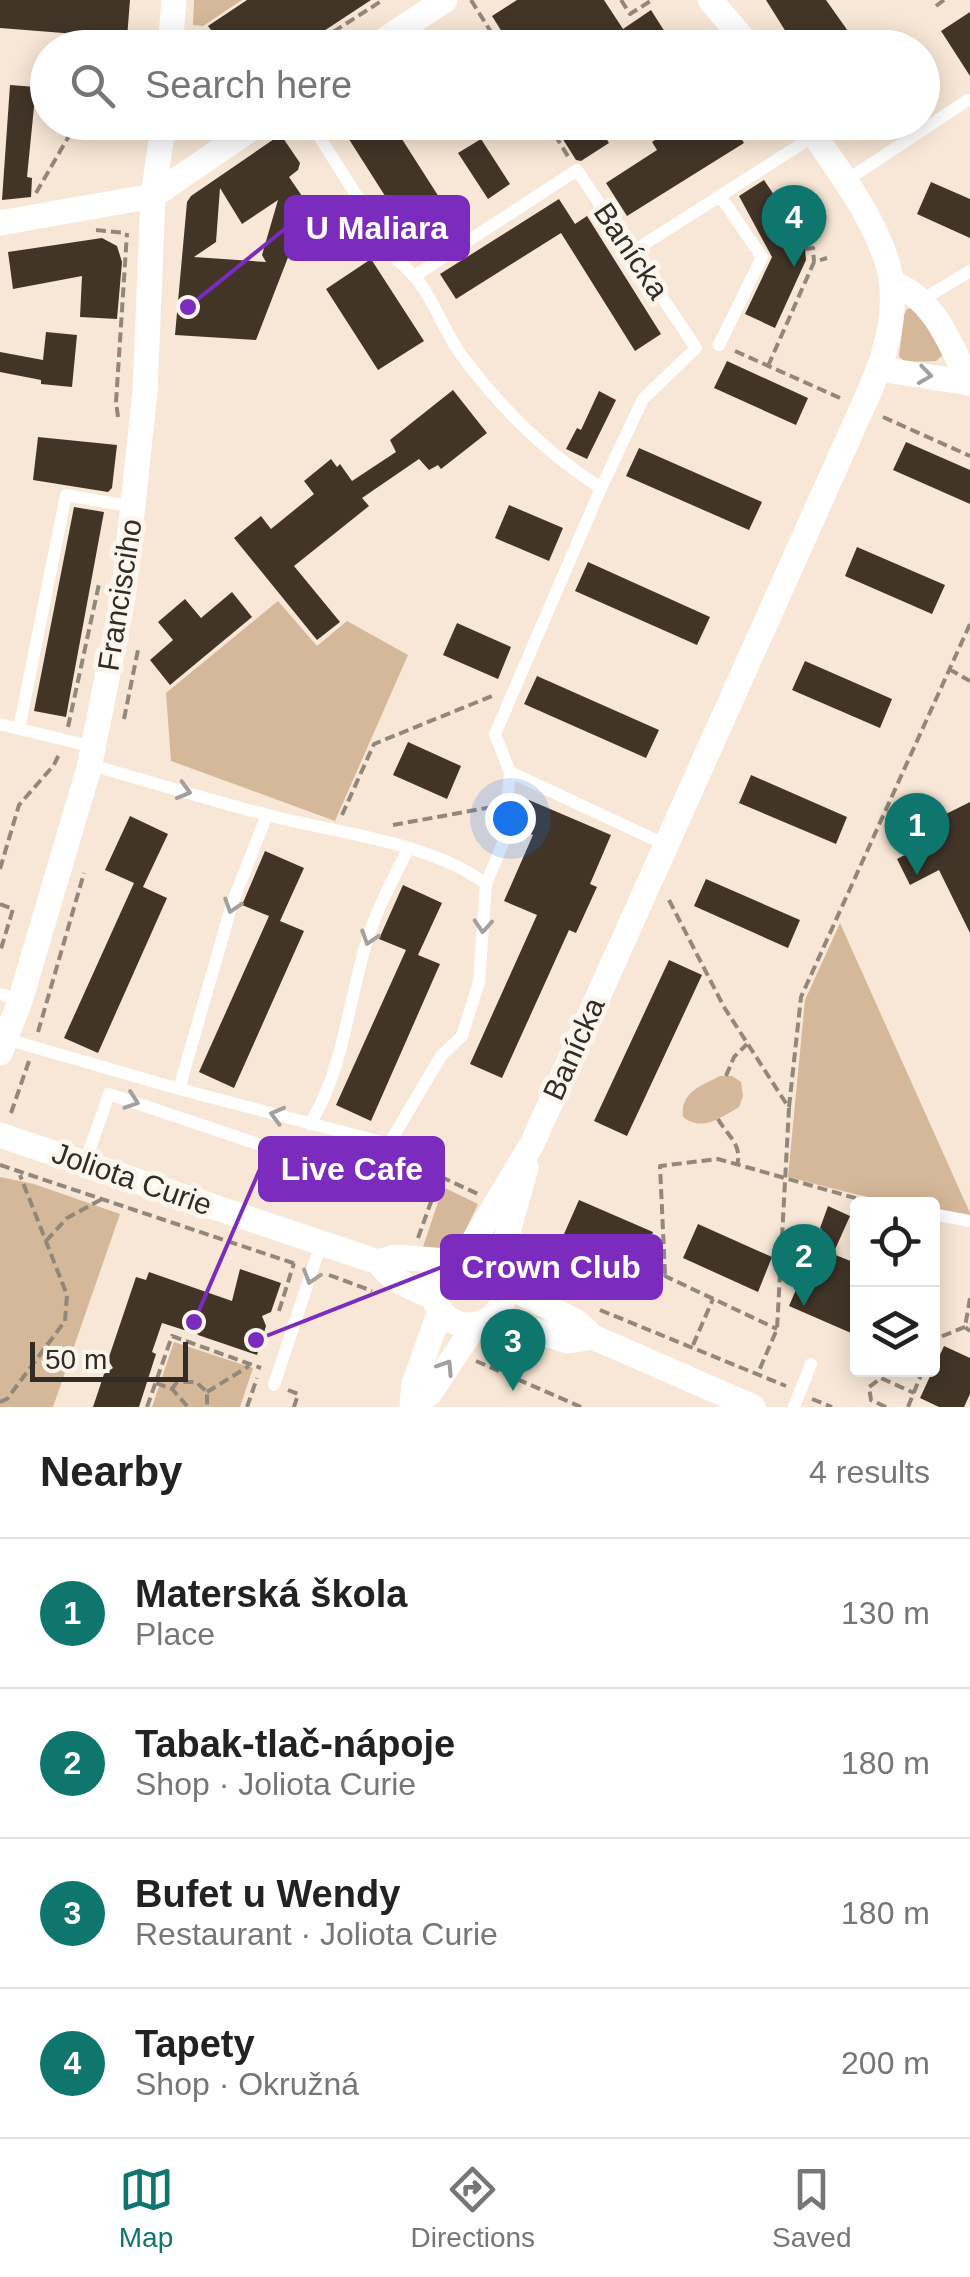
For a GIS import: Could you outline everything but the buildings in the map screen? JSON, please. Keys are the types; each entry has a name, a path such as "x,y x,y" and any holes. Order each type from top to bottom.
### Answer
{"street":[{"path":"172,30 174,0"},
{"path":"399,30 445,0"},
{"path":"710,0 736,30"},
{"name":"Francisciho","path":"3,1046 10,998 92,756 122,598 145,384 153,196 171,140"},
{"path":"0,223 153,196 235,140"},
{"path":"816,140 870,224 892,283 910,289 922,300 970,383"},
{"name":"Banícka","path":"457,1258 532,1144 880,369 891,319 892,283"},
{"path":"880,369 970,383"},
{"name":"Joliota Curie","path":"0,1135 378,1262 396,1257 457,1258"},
{"name":"Banícka","path":"501,1276 532,1144"},
{"path":"413,1407 414,1384 437,1304 436,1277 457,1258 485,1258 501,1276 578,1322 593,1337 753,1407"},
{"name":"Joliota Curie","path":"378,1262 387,1274 437,1304"},
{"path":"413,1407 430,1393 502,1302 501,1276"},
{"path":"437,1304 456,1323 484,1321 568,1341 593,1337"}],"lane":[{"path":"940,119 968,100"},
{"path":"321,140 398,261 416,275 461,354 538,441 601,488"},
{"path":"632,252 720,196 794,140"},
{"path":"844,182 908,140"},
{"name":"Banícka","path":"310,1124 389,1144 440,1056 462,1036 479,982 486,884 503,843 510,772 496,734 601,488 644,399 696,348 577,170 416,275"},
{"path":"720,196 762,257 720,345"},
{"path":"922,300 970,270"},
{"path":"19,729 66,495 134,507"},
{"path":"0,724 65,740 92,756 267,815 408,849 468,870 486,884"},
{"path":"510,772 666,845"},
{"path":"178,1089 232,904 267,815"},
{"path":"3,1046 310,1124 332,1076 367,940 408,849"},
{"path":"85,1163 110,1094 326,1168"},
{"path":"940,1215 970,1221"},
{"path":"274,1385 322,1244"},
{"path":"794,1407 812,1364"}],"path":[{"path":"336,30 384,0"},
{"path":"471,0 490,30"},
{"path":"621,0 630,14 652,0"},
{"path":"936,6 944,0"},
{"path":"32,202 67,140"},
{"path":"185,140 191,146"},
{"path":"559,140 577,170"},
{"path":"120,428 117,383 126,233 132,231"},
{"path":"768,366 814,262 813,248 805,250"},
{"path":"814,262 826,258"},
{"path":"720,345 862,408"},
{"path":"0,869 19,805 54,766 65,740 102,575"},
{"path":"758,1373 777,1329 789,1108 801,998 970,624"},
{"path":"950,669 970,680"},
{"path":"338,824 374,744 516,686"},
{"path":"380,828 507,804"},
{"path":"663,888 724,1006 789,1108"},
{"path":"0,904 13,909 0,952"},
{"path":"726,1076 734,1056 747,1044"},
{"path":"718,1118 736,1142 740,1156 737,1165"},
{"path":"666,1276 660,1166 718,1159 850,1197"},
{"path":"0,1165 380,1294"},
{"path":"0,1402 7,1400 65,1321 67,1295 20,1172"},
{"path":"414,1247 440,1178"},
{"path":"46,1241 66,1218 102,1200"},
{"path":"521,1238 648,1292 666,1276"},
{"path":"560,1256 548,1286 560,1292"},
{"path":"277,1316 294,1263"},
{"path":"666,1276 777,1329"},
{"path":"940,1338 969,1328 970,1298"},
{"path":"692,1347 713,1299"},
{"path":"584,1304 758,1373 832,1407"},
{"path":"147,1407 172,1336 260,1368 247,1407"},
{"path":"512,1376 523,1350"},
{"path":"475,1360 581,1407"},
{"path":"207,1392 251,1365"},
{"path":"908,1407 920,1377"},
{"path":"886,1407 871,1400 869,1386 882,1378 914,1393"},
{"path":"172,1389 177,1382 196,1382 207,1392 207,1407"},
{"path":"156,1383 172,1389 188,1407"},
{"path":"7,1400 12,1407"}],"shaded area":[{"path":"194,0 242,0 203,26 193,25"},
{"path":"916,308 944,354 936,361 906,362 899,357 904,315 907,309"},
{"path":"278,601 317,646 347,621 408,655 335,821 171,761 166,693"},
{"path":"840,923 970,1216 940,1210 940,1197 869,1197 788,1177 805,1000"},
{"path":"720,1076 732,1076 741,1082 743,1096 739,1107 704,1123 683,1117 688,1096"},
{"path":"0,1177 34,1184 120,1214 53,1407 0,1407"},
{"path":"443,1187 478,1204 455,1252 421,1253"},
{"path":"174,1342 253,1368 240,1407 152,1407"}],"place":[{"name":"Tapety","path":"794,267"},
{"name":"U Maliara","path":"188,307"},
{"name":"Materská škola","path":"917,875"},
{"name":"Tabak-tlač-nápoje","path":"804,1306"},
{"name":"Live Cafe","path":"194,1322"},
{"name":"Crown Club","path":"256,1340"},
{"name":"Bufet u Wendy","path":"513,1391"}]}
